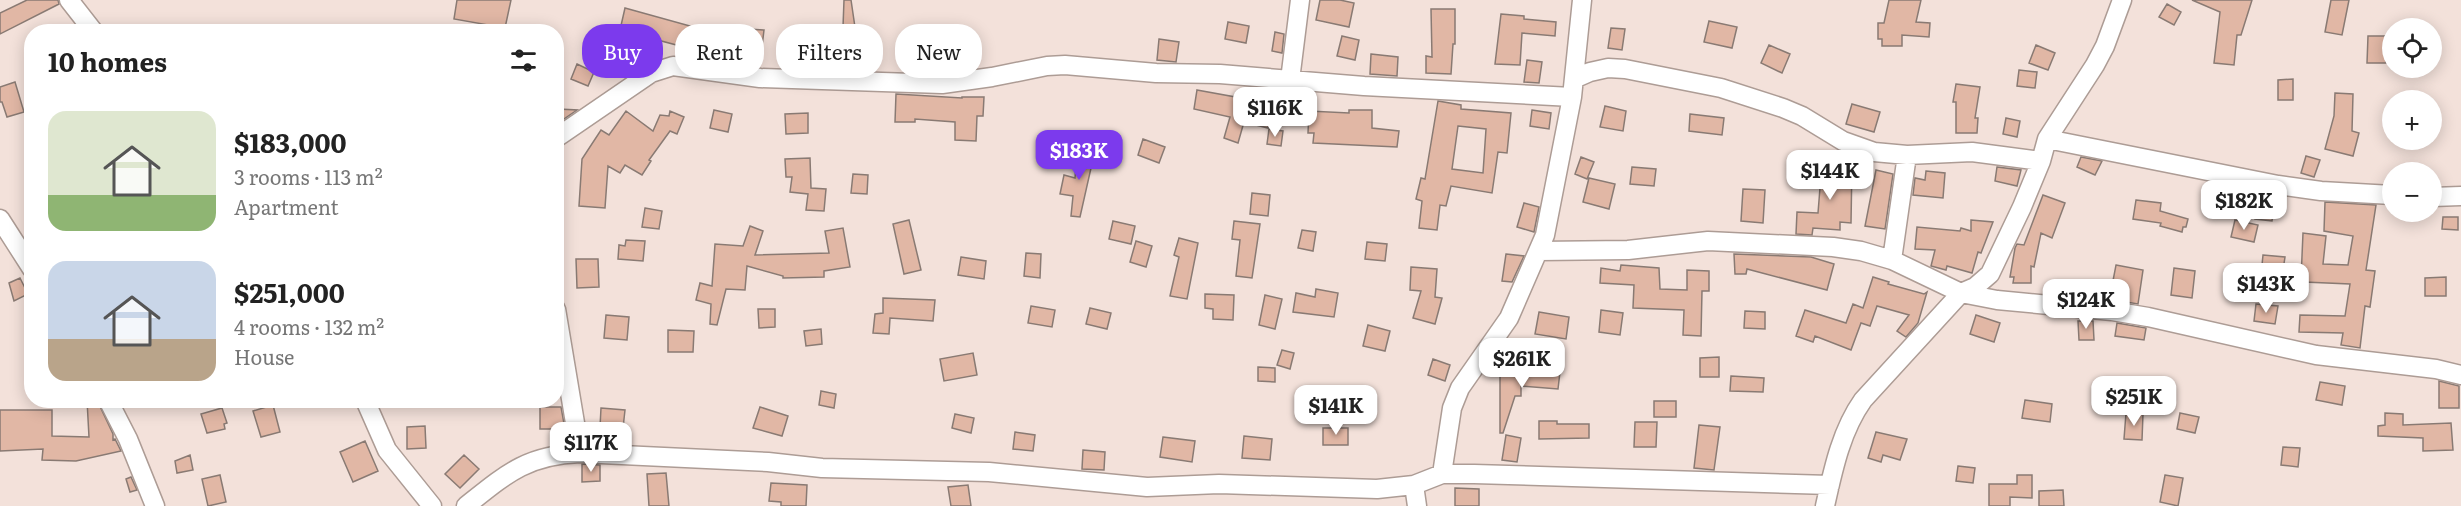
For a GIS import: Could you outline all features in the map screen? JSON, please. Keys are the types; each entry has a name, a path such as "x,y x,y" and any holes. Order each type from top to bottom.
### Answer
{"street":[{"path":"69,0 88,24"},
{"path":"1290,80 1300,0"},
{"path":"1442,474 1452,408 1460,388 1473,366 1500,334 1545,235 1573,88 1582,0"},
{"path":"1825,506 1852,416 1863,400 1961,292 1975,287 1990,274 2041,161 2047,139 2095,65 2122,0"},
{"path":"564,133 651,73 673,66 760,78 845,82 942,84 1065,65 1156,73 1220,74 1290,80 1573,88 1590,72 1608,68 1625,69 1721,88 1802,116 1857,147 1874,152 1907,155 1972,152 2041,161"},
{"path":"2047,139 2278,185 2320,191 2382,194"},
{"path":"1892,261 1907,155"},
{"path":"2442,197 2461,196"},
{"path":"0,219 24,256"},
{"path":"1539,251 1628,250 1708,241 1833,247 1861,251 1892,261 1961,292 1997,300 2112,311 2316,355 2436,369 2461,375"},
{"path":"564,357 580,453"},
{"path":"112,408 155,506"},
{"path":"369,408 387,450 432,506"},
{"path":"466,506 513,470 532,460 554,454 580,453 768,462 822,468 989,472 1147,487 1219,484 1377,489 1414,485 1442,474 1830,485"},
{"path":"1414,485 1416,506"}],"building":[{"path":"27,0 58,0 59,4 0,34 0,13"},
{"path":"457,0 511,0 506,24 482,24 454,19"},
{"path":"844,0 851,0 855,24 843,24"},
{"path":"1320,0 1354,3 1349,27 1316,20"},
{"path":"1889,0 1921,0 1916,22 1930,23 1929,37 1902,35 1902,46 1882,46 1882,39 1878,39 1878,23 1884,23"},
{"path":"2192,0 2252,0 2241,35 2237,35 2234,65 2214,63 2220,12"},
{"path":"2331,0 2349,0 2342,35 2325,32"},
{"path":"2167,4 2181,12 2174,25 2159,17"},
{"path":"625,8 683,24 675,24 675,45 663,41 663,24 621,24"},
{"path":"1431,9 1455,9 1455,44 1453,44 1451,74 1426,73 1426,56 1432,57"},
{"path":"1501,14 1556,22 1555,36 1522,33 1520,65 1495,64"},
{"path":"1709,21 1737,27 1732,48 1704,42"},
{"path":"1228,22 1249,26 1246,43 1225,39"},
{"path":"1611,28 1625,29 1622,50 1608,48"},
{"path":"1275,32 1284,34 1282,53 1272,51"},
{"path":"1342,36 1359,40 1355,60 1337,56"},
{"path":"2368,36 2382,36 2382,63 2367,63"},
{"path":"1159,39 1179,42 1176,62 1157,60"},
{"path":"1769,45 1790,54 1782,73 1761,63"},
{"path":"2036,45 2055,53 2048,70 2029,63"},
{"path":"1371,54 1398,57 1397,76 1370,74"},
{"path":"1527,60 1542,62 1539,83 1524,82"},
{"path":"577,64 582,66 582,78 591,78 588,86 571,79"},
{"path":"2019,70 2037,72 2035,88 2017,86"},
{"path":"2293,79 2293,100 2278,100 2278,80"},
{"path":"15,82 24,112 7,117 2,102 0,102 0,87"},
{"path":"1956,84 1980,87 1975,118 1978,118 1977,133 1956,133 1956,102 1953,102"},
{"path":"1197,90 1274,104 1268,128 1244,122 1238,143 1224,138 1230,117 1194,109"},
{"path":"2335,93 2353,94 2352,131 2359,133 2353,156 2325,149 2334,116"},
{"path":"896,94 984,97 983,116 977,116 976,141 955,140 955,122 915,119 915,122 895,122"},
{"path":"1438,101 1461,105 1461,109 1511,113 1507,153 1498,152 1492,193 1451,186 1446,206 1440,205 1437,230 1419,228 1422,201 1416,199 1421,178 1425,179","holes":["1458,126 1486,129 1483,173 1452,169"]},
{"path":"1852,104 1880,112 1874,132 1846,124"},
{"path":"1605,106 1626,111 1623,131 1600,127"},
{"path":"564,109 577,110 564,119"},
{"path":"714,110 732,114 728,132 710,128"},
{"path":"1349,110 1372,110 1372,128 1399,131 1397,147 1313,143 1314,133 1308,133 1309,111 1349,113"},
{"path":"1532,110 1551,113 1549,129 1530,126"},
{"path":"626,111 653,131 660,115 669,116 670,111 684,117 677,134 670,131 649,160 651,161 642,175 625,165 620,173 608,166 605,208 579,206 582,159 601,130 609,135"},
{"path":"808,113 808,133 786,134 785,114"},
{"path":"1690,114 1724,118 1722,135 1689,131"},
{"path":"2006,118 2020,121 2017,137 2003,134"},
{"path":"1269,129 1283,131 1281,146 1267,144"},
{"path":"1143,139 1165,147 1159,163 1138,155"},
{"path":"1077,152 1097,154 1096,168 1091,168 1080,217 1071,216 1073,196 1060,194 1064,175 1075,178"},
{"path":"2306,156 2320,160 2314,177 2301,173"},
{"path":"1581,157 1594,162 1587,179 1575,174"},
{"path":"2081,157 2102,161 2095,175 2077,167"},
{"path":"810,158 811,188 826,189 824,211 806,210 808,194 790,192 792,177 786,177 785,159"},
{"path":"1822,163 1852,164 1851,223 1840,222 1840,230 1813,228 1812,235 1796,234 1797,212 1818,213"},
{"path":"1632,167 1656,169 1654,186 1630,184"},
{"path":"1997,167 2021,170 2017,186 1995,181"},
{"path":"1876,170 1893,174 1885,229 1865,226"},
{"path":"1926,171 1945,173 1943,198 1913,195 1915,178 1925,180"},
{"path":"853,174 868,175 867,194 851,193"},
{"path":"1589,178 1615,184 1609,209 1583,202"},
{"path":"1743,189 1765,190 1763,223 1741,221"},
{"path":"1252,193 1270,195 1268,216 1250,214"},
{"path":"2043,195 2065,203 2052,238 2041,233 2034,267 2031,266 2031,283 2013,283 2014,277 2010,277 2015,248 2017,244 2024,245"},
{"path":"2136,200 2161,203 2160,211 2188,219 2186,227 2183,227 2182,232 2160,226 2161,223 2133,219"},
{"path":"2325,202 2376,205 2366,270 2375,271 2370,307 2365,306 2360,348 2341,345 2343,333 2299,332 2300,315 2345,316 2350,284 2304,282 2304,279 2301,279 2303,233 2326,236 2323,264 2348,265 2353,236 2324,231"},
{"path":"1524,203 1539,207 1534,232 1517,227"},
{"path":"2258,203 2274,205 2272,221 2255,219"},
{"path":"645,208 662,211 659,229 642,227"},
{"path":"2443,217 2458,217 2458,230 2442,229"},
{"path":"909,220 921,270 904,274 893,224"},
{"path":"1971,220 1993,222 1981,253 1978,252 1972,273 1947,266 1946,270 1931,266 1935,250 1915,249 1917,227 1960,231 1961,228 1971,231"},
{"path":"2235,220 2258,225 2254,242 2231,237"},
{"path":"1113,221 1135,226 1131,244 1109,239"},
{"path":"1234,221 1260,224 1252,278 1236,276 1240,240 1232,239"},
{"path":"750,226 763,231 755,255 829,253 825,231 843,228 850,267 824,271 824,277 783,278 783,276 747,266 745,290 726,289 717,325 710,324 711,304 696,300 700,283 712,286 715,244 743,246"},
{"path":"1302,230 1316,232 1313,251 1298,248"},
{"path":"1179,238 1198,243 1187,299 1170,296 1179,257 1174,255"},
{"path":"626,240 645,241 643,261 618,259 619,245 625,246"},
{"path":"1136,241 1152,246 1146,267 1130,262"},
{"path":"1367,242 1387,244 1385,261 1365,259"},
{"path":"1026,253 1041,254 1040,278 1024,276"},
{"path":"1506,254 1524,256 1512,282 1502,281"},
{"path":"1734,254 1811,257 1834,264 1827,290 1747,269 1746,274 1735,274"},
{"path":"2263,255 2285,257 2282,277 2261,275"},
{"path":"961,257 986,261 984,279 958,275"},
{"path":"576,259 598,259 599,287 577,288"},
{"path":"1621,265 1659,268 1660,289 1687,290 1687,270 1709,271 1709,291 1702,291 1701,336 1683,335 1684,310 1633,308 1634,285 1600,283 1601,268 1620,271"},
{"path":"2116,265 2143,270 2138,304 2120,301 2121,293 2111,291"},
{"path":"1411,267 1437,269 1435,297 1442,298 1435,324 1413,318 1421,291 1410,290"},
{"path":"2174,268 2195,271 2192,298 2171,295"},
{"path":"1873,277 1889,282 1888,284 1924,294 1927,292 1918,323 1906,337 1897,331 1909,315 1877,306 1870,326 1861,323 1851,350 1815,336 1813,342 1796,336 1805,310 1846,323 1853,304 1863,308"},
{"path":"2446,277 2446,296 2425,296 2425,278"},
{"path":"20,278 24,286 24,296 14,301 9,283"},
{"path":"2067,285 2082,285 2082,297 2067,295"},
{"path":"1316,289 1338,293 1334,317 1293,312 1296,293 1315,297"},
{"path":"1205,294 1234,295 1233,320 1213,319 1213,309 1205,308"},
{"path":"1265,295 1282,299 1275,329 1259,325"},
{"path":"883,298 935,300 933,321 890,318 889,334 873,333 875,314 883,313"},
{"path":"2256,304 2278,306 2275,324 2254,321"},
{"path":"1031,306 1055,310 1052,327 1028,323"},
{"path":"1090,308 1111,313 1107,329 1086,324"},
{"path":"758,309 775,309 775,327 759,328"},
{"path":"1601,310 1623,313 1620,335 1599,332"},
{"path":"1745,311 1765,312 1765,329 1744,328"},
{"path":"1539,312 1569,317 1566,339 1535,334"},
{"path":"606,315 629,317 627,340 604,338"},
{"path":"1976,315 2000,323 1994,342 1970,334"},
{"path":"2078,321 2093,321 2094,340 2079,340"},
{"path":"2117,323 2146,328 2144,340 2115,336"},
{"path":"1368,325 1390,331 1385,351 1363,346"},
{"path":"821,329 822,344 806,346 804,331"},
{"path":"668,330 694,331 693,352 668,352"},
{"path":"1282,350 1294,353 1290,369 1277,365"},
{"path":"973,353 977,375 944,381 940,359"},
{"path":"1719,357 1719,377 1700,377 1700,358"},
{"path":"1433,359 1450,365 1445,381 1428,375"},
{"path":"1258,367 1275,368 1275,382 1258,381"},
{"path":"1541,371 1560,372 1558,389 1521,386 1521,396 1515,396 1503,433 1500,433 1500,375 1541,374"},
{"path":"1731,376 1764,378 1763,392 1730,391"},
{"path":"2439,381 2459,386 2459,408 2439,408"},
{"path":"2320,382 2345,386 2342,405 2316,400"},
{"path":"821,391 836,394 834,408 819,405"},
{"path":"2025,400 2052,404 2050,422 2022,418"},
{"path":"1654,401 1676,401 1676,417 1654,417"},
{"path":"760,407 788,416 782,436 753,428"},
{"path":"87,408 101,408 113,434 113,440 115,439 121,451 76,461 42,460 43,449 0,451 0,410 52,410 52,436 89,437"},
{"path":"222,408 227,423 224,424 225,429 207,433 201,414"},
{"path":"274,408 280,432 261,437 253,411"},
{"path":"540,408 561,408 565,429 540,429"},
{"path":"601,408 625,410 623,428 600,427"},
{"path":"2126,413 2143,414 2142,440 2124,439"},
{"path":"2180,413 2199,417 2195,433 2177,429"},
{"path":"2385,413 2403,414 2403,425 2451,423 2453,450 2423,451 2423,438 2378,436 2378,426 2385,425"},
{"path":"955,414 974,418 971,433 952,428"},
{"path":"1539,421 1557,421 1557,424 1589,424 1589,438 1539,439"},
{"path":"1635,422 1657,422 1656,447 1634,447"},
{"path":"1699,425 1720,427 1714,470 1694,468"},
{"path":"425,426 426,448 407,449 407,427"},
{"path":"1323,428 1348,428 1348,445 1323,445"},
{"path":"1015,432 1035,435 1033,451 1013,449"},
{"path":"1876,432 1907,439 1900,460 1883,455 1881,462 1868,458"},
{"path":"1506,435 1521,438 1517,462 1502,460"},
{"path":"1244,436 1272,439 1270,460 1242,458"},
{"path":"1163,437 1195,441 1192,462 1160,457"},
{"path":"365,441 378,471 353,482 340,452"},
{"path":"2283,447 2300,448 2298,467 2281,465"},
{"path":"1083,450 1105,452 1104,470 1082,469"},
{"path":"190,455 193,470 177,473 175,461"},
{"path":"464,455 479,469 460,488 445,474"},
{"path":"582,464 600,465 600,481 582,482"},
{"path":"1958,466 1975,468 1973,483 1956,481"},
{"path":"666,473 669,506 649,506 647,474"},
{"path":"220,475 226,502 208,506 202,479"},
{"path":"2017,475 2032,475 2032,498 2010,497 2010,506 1989,506 1989,484 2017,484"},
{"path":"2165,475 2183,478 2178,506 2160,502"},
{"path":"131,477 137,490 130,492 126,479"},
{"path":"771,483 807,485 806,506 781,506 781,502 769,501"},
{"path":"968,485 971,506 951,506 948,487"},
{"path":"1455,488 1479,489 1479,506 1455,506"},
{"path":"2063,490 2064,506 2039,506 2039,491"}]}
